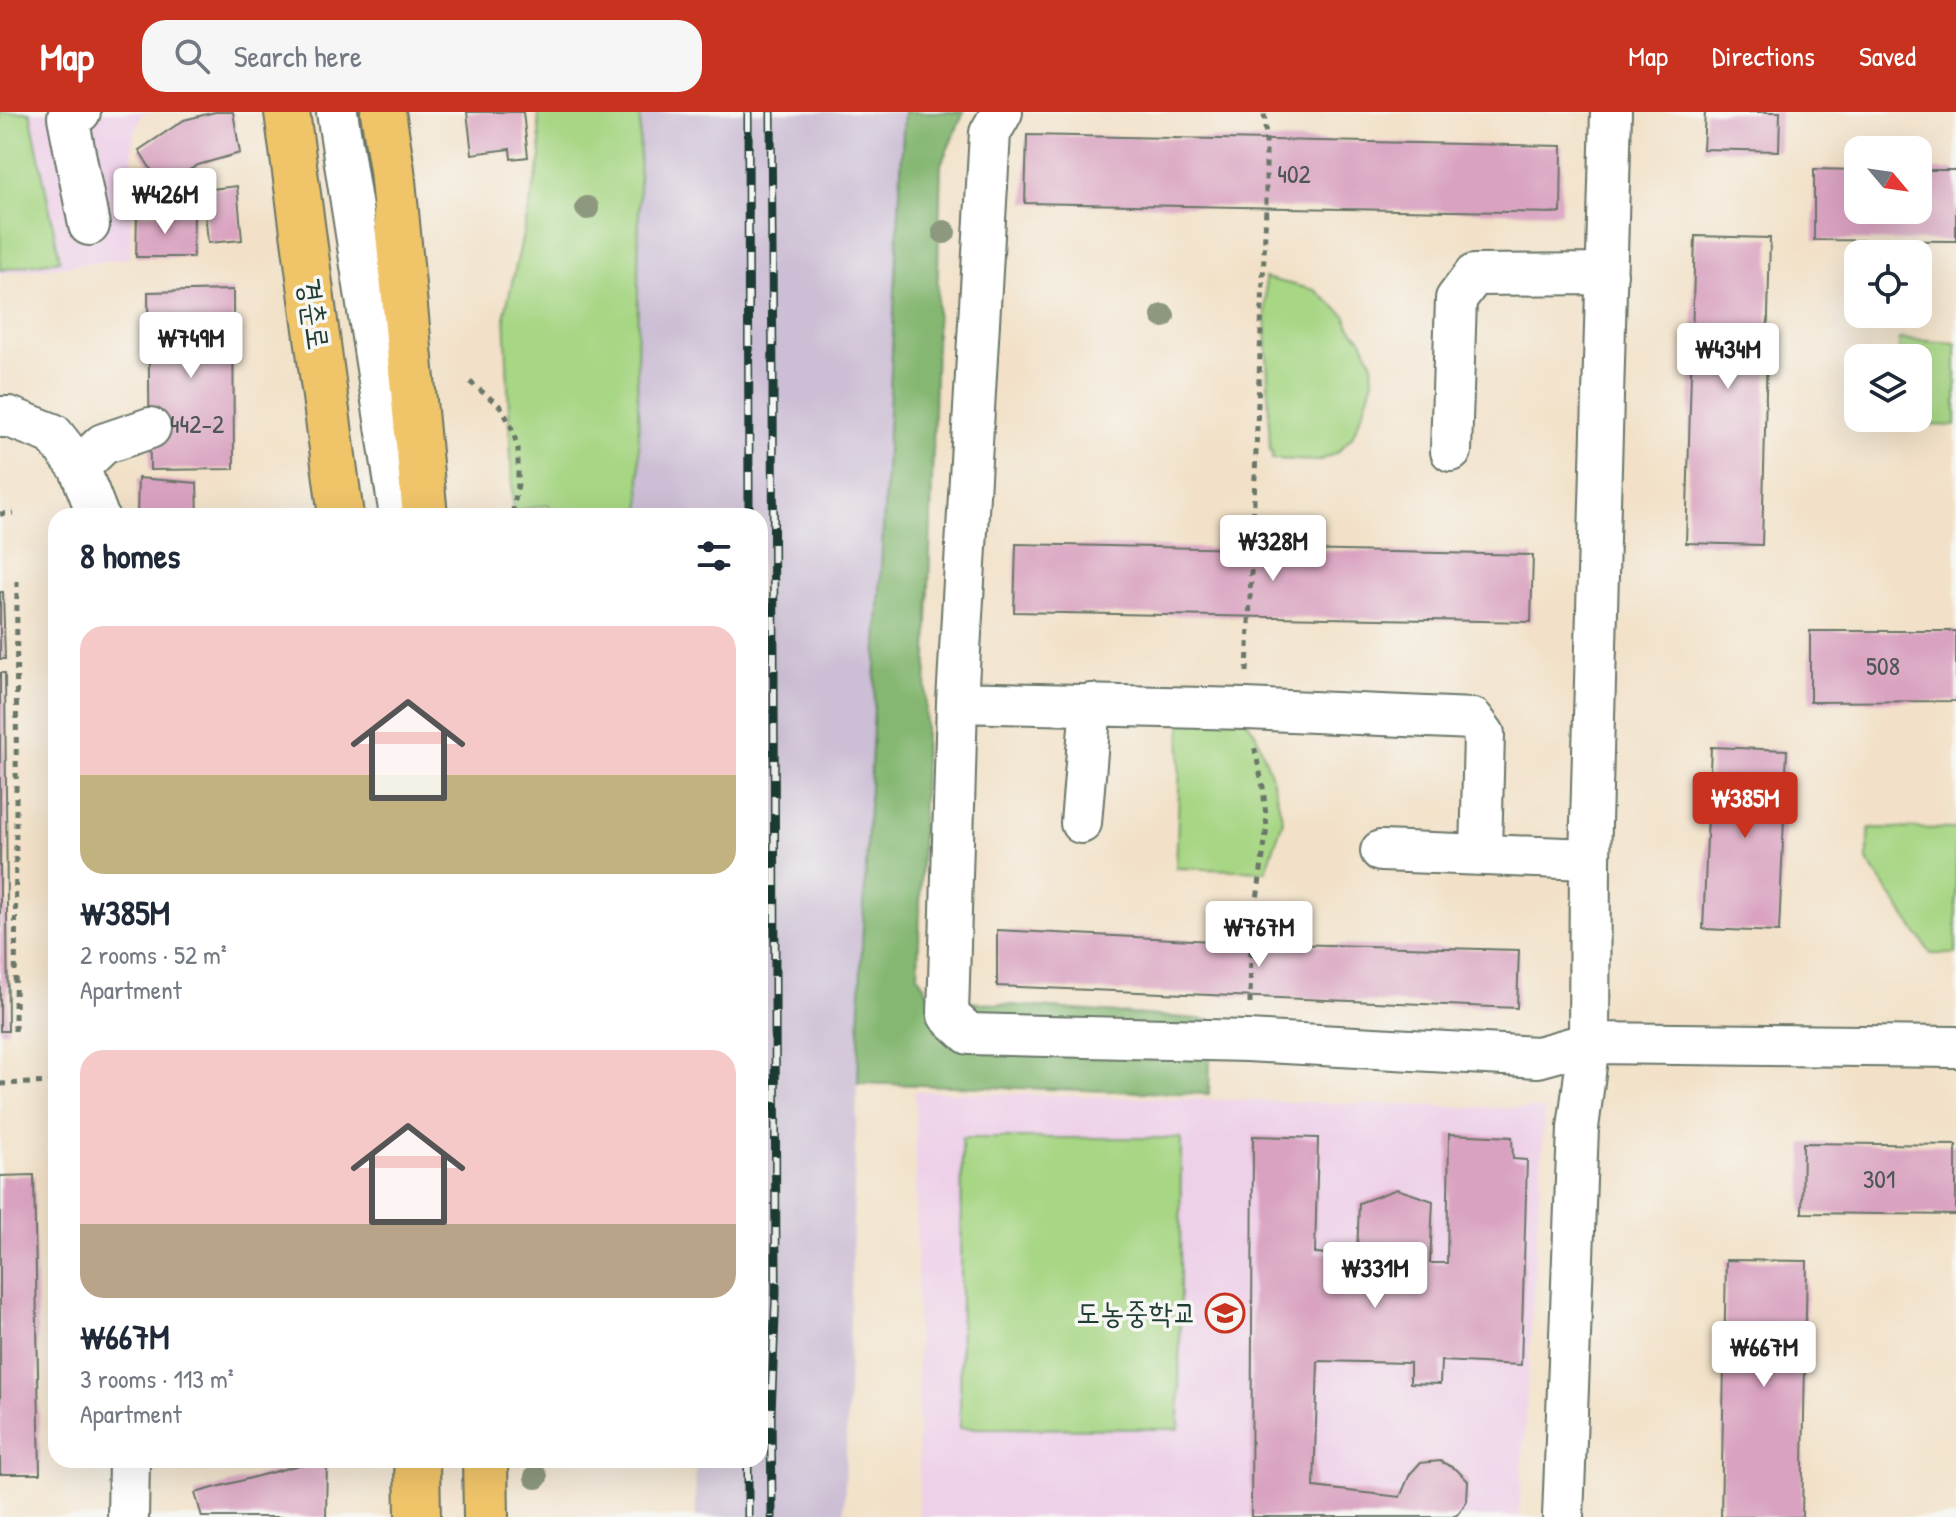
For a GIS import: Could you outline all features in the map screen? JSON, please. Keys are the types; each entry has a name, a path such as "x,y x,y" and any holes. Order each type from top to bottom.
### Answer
{"main road":[{"name":"경춘로","path":"287,112 340,508"},
{"path":"383,112 392,170 424,508"},
{"path":"417,1468 418,1517"},
{"path":"485,1468 486,1517"}],"street":[{"path":"80,112 68,117 89,225"},
{"path":"337,112 399,508"},
{"path":"1002,112 990,133 957,702 948,1015 969,1034 1247,1041 1538,1057 1589,1043 1956,1047"},
{"path":"1563,1517 1578,1128 1589,1043 1590,859 1611,112"},
{"path":"1451,451 1456,299 1474,275 1607,274"},
{"path":"0,417 9,417 53,434 79,467 95,508"},
{"path":"79,467 103,444 150,428"},
{"path":"957,702 1246,709 1473,719 1484,734 1481,854"},
{"path":"1081,823 1091,704"},
{"path":"1381,851 1590,859"},
{"path":"128,1517 129,1468"}],"path":[{"path":"1250,1011 1251,943 1267,827 1263,787 1246,709 1266,207 1264,112"},
{"path":"470,382 501,407 511,426 518,448 518,484 514,508"},
{"path":"0,514 13,513"},
{"path":"15,1031 17,580"},
{"path":"0,1084 48,1082"}],"shaded area":[{"path":"0,112 148,112 142,114 133,137 130,258 0,274"},
{"path":"640,112 904,112 861,965 844,1517 696,1517 695,1468 768,1468 768,508 641,508 637,372"},
{"name":"도농중학교","path":"915,1091 1545,1109 1519,1517 919,1517"}],"green space":[{"path":"0,112 30,112 60,260 0,270"},
{"path":"538,112 640,112 637,372 641,508 550,508 549,505 513,508 505,313 541,157"},
{"path":"904,112 964,112 941,164 918,976 932,999 1211,1020 1209,1094 858,1083 861,965"},
{"path":"1265,278 1315,290 1345,315 1372,361 1373,380 1352,437 1338,452 1318,461 1272,459"},
{"path":"1899,339 1956,343 1956,426 1932,425 1932,344 1899,344"},
{"path":"1182,710 1243,715 1255,732 1271,774 1283,821 1266,871 1176,868"},
{"path":"1869,828 1956,829 1956,954 1931,954 1867,860"},
{"path":"962,1138 1181,1138 1179,1429 960,1428"}],"building":[{"path":"215,112 233,112 240,153 198,165 161,186 139,150 184,120"},
{"path":"467,112 523,112 528,157 511,159 510,149 472,154"},
{"path":"1705,112 1780,112 1779,151 1703,149"},
{"path":"1027,135 1562,146 1561,213 1025,203"},
{"path":"1814,169 1844,170 1844,224 1932,224 1932,170 1956,170 1956,241 1814,240"},
{"path":"237,186 242,240 208,243 203,190"},
{"path":"137,214 194,214 193,257 136,257"},
{"path":"1695,236 1770,238 1762,545 1686,543"},
{"path":"233,290 234,469 150,470 148,292"},
{"path":"138,478 197,483 198,508 137,508"},
{"path":"1016,544 1533,555 1531,622 1014,612"},
{"path":"0,592 3,592 5,659 0,659"},
{"path":"1810,631 1956,631 1956,701 1810,702"},
{"path":"0,673 5,673 8,1031 0,1031"},
{"path":"1711,747 1787,750 1779,932 1703,929"},
{"path":"997,930 1251,943 1519,950 1517,1008 997,986"},
{"path":"1449,1134 1512,1137 1513,1159 1527,1160 1521,1365 1441,1361 1440,1384 1410,1383 1410,1363 1318,1361 1314,1487 1400,1497 1410,1474 1420,1463 1440,1461 1456,1469 1468,1481 1467,1501 1452,1517 1251,1517 1253,1136 1318,1138 1315,1253 1357,1256 1359,1203 1397,1189 1433,1201 1430,1263 1447,1263"},
{"path":"1803,1143 1956,1145 1956,1215 1802,1213"},
{"path":"34,1175 40,1474 0,1474 0,1176"},
{"path":"1726,1260 1807,1261 1802,1517 1721,1517"},
{"path":"288,1468 327,1468 326,1517 202,1517 195,1493"}],"railway":[{"path":"748,112 749,508"},
{"path":"771,112 776,1292 771,1413 772,1517"},
{"path":"748,1468 748,1517"}],"place":[{"name":"도농중학교","path":"1225,1313"}]}
